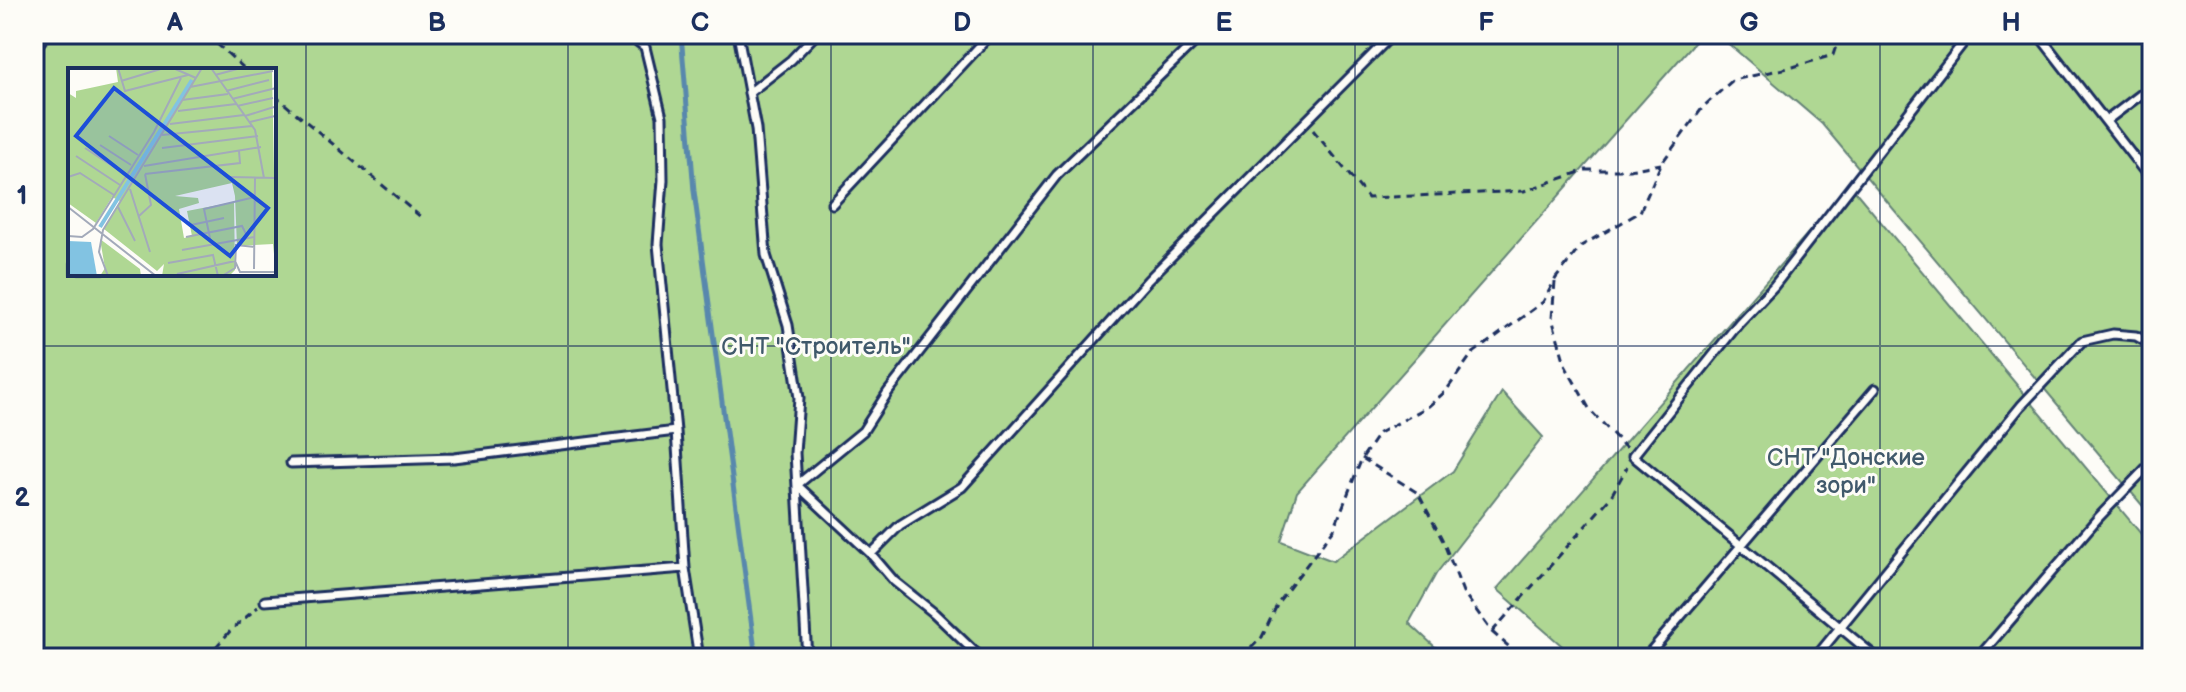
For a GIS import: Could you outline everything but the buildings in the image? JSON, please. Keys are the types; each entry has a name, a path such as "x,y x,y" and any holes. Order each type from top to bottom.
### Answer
{"lane":[{"path":"628,34 645,47 662,117 663,180 658,244 676,431 685,568 699,658"},
{"path":"738,34 756,129 766,255 788,325 799,398 795,453 807,658"},
{"path":"749,93 791,60 816,34"},
{"path":"832,204 991,34"},
{"path":"797,485 863,431 888,392 1057,175 1203,34"},
{"path":"871,554 900,525 962,487 1148,280 1393,34"},
{"path":"1877,658 1633,456 1739,323 1783,274 1970,34"},
{"path":"2038,34 2152,181"},
{"path":"2106,121 2152,86"},
{"path":"1815,658 2021,406 2082,341 2113,334 2136,336 2152,345"},
{"path":"1645,658 1875,389"},
{"path":"291,463 454,458 676,431"},
{"path":"1978,658 2098,518 2152,462"},
{"path":"797,485 871,554 894,581 934,613 981,658"},
{"path":"265,601 685,568"},
{"path":"2143,658 2152,647"}],"path":[{"path":"34,57 53,34"},
{"path":"206,34 244,68"},
{"path":"1241,658 1262,637 1279,601 1334,529 1362,458 1379,433 1429,406 1446,391 1472,354 1543,302 1556,278 1581,246 1640,212 1661,164 1703,107 1733,80 1833,55 1840,34"},
{"path":"276,97 422,218"},
{"path":"1305,120 1368,198 1524,191 1586,170 1629,170 1661,164"},
{"path":"1492,632 1610,498 1633,456 1590,410 1566,367 1552,318 1556,278"},
{"path":"1362,458 1418,493 1443,541 1463,592 1492,632 1522,658"},
{"path":"206,658 232,629 265,601"}],"green space":[{"name":"СНТ \"Строитель\"","path":"34,34 1702,34 1297,492 1281,541 1333,561 1453,471 1502,392 1543,437 1436,574 1409,623 1447,658 34,658"},
{"path":"1717,34 2152,34 2152,517 1822,124"},
{"name":"СНТ \"Донские зори\"","path":"1850,185 2152,547 2152,658 1576,658 1497,589"}],"waterway":[{"path":"681,34 694,191 756,658"}]}
